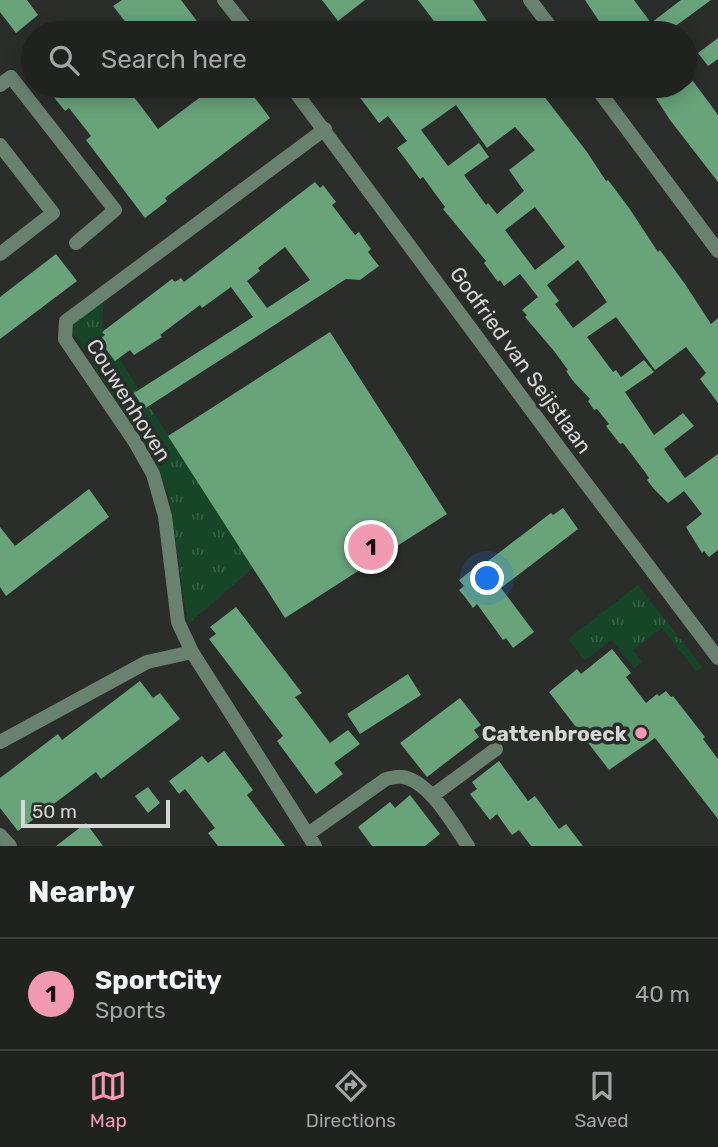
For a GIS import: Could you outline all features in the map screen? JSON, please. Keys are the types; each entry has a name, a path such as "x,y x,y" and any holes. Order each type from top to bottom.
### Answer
{"street":[{"path":"224,0 241,21"},
{"path":"530,0 546,21"},
{"path":"0,85 11,76 21,89"},
{"path":"28,98 116,210 76,243"},
{"name":"Godfried van Seijstlaan","path":"300,98 718,658"},
{"path":"604,98 718,251"},
{"name":"Couwenhoven","path":"325,129 66,320 65,339 153,474 165,516 178,622 192,652 312,840 386,779 399,776 412,779 432,796 468,846"},
{"path":"0,145 53,213 0,254"},
{"path":"0,742 147,662 192,652"},
{"path":"432,796 496,749"},
{"path":"0,835 10,846"}],"green space":[{"path":"103,299 102,332 253,568 188,624 169,496 155,463 72,331 76,318"},
{"path":"638,585 702,667 697,672 662,628 633,650 642,662 634,668 612,640 585,660 568,639"}],"building":[{"path":"0,0 27,0 38,15 31,21 21,21 21,29 16,33 0,12"},
{"path":"122,0 181,0 197,21 125,21 113,6"},
{"path":"322,0 365,0 338,21"},
{"path":"418,0 473,0 487,21 434,21"},
{"path":"585,0 634,0 650,21 599,21"},
{"path":"681,0 711,0 682,21 654,21"},
{"path":"718,38 718,59 708,66 698,53"},
{"path":"697,86 718,115 718,182 656,98 697,98"},
{"path":"55,98 135,98 158,129 199,98 255,98 270,118 165,198 167,201 145,218 86,140 91,136 69,108 65,111"},
{"path":"360,98 545,98 629,208 658,252 660,250 685,284 711,324 718,318 718,403 700,379 706,373 686,347 655,370 616,317 587,337 613,372 616,370 621,377 644,360 654,372 625,392 654,435 683,413 694,426 664,449 685,478 718,454 718,550 709,557 704,551 702,553 686,527 702,514 684,491 668,503 654,489 623,443 620,444 606,426 609,424 597,409 594,410 588,401 590,399 573,381 554,351 525,317 527,315 522,310 538,297 520,274 504,286 500,280 498,282 484,263 486,261 443,209 445,207 423,177 420,179 397,148 407,141 388,116 379,123","holes":["456,105 487,148 515,127 535,150 509,170 524,191 497,214 488,203 486,205 464,175 489,157 479,143 448,166 421,130","535,207 565,247 535,270 505,230","578,260 607,302 573,328 555,304 559,301 547,285"]},
{"path":"315,182 320,188 323,185 336,202 332,205 355,235 359,232 371,249 368,252 379,266 360,280 346,279 144,409 134,393 253,317 231,287 202,308 200,305 160,335 162,337 134,355 130,350 115,361 99,340 105,335 102,332 172,279 175,282 181,278 184,282","holes":["285,247 310,280 267,308 247,281 260,271 258,268"]},
{"path":"56,254 77,281 0,339 0,297"},
{"path":"330,332 447,514 285,618 168,436"},
{"path":"89,489 109,517 6,596 0,587 0,527 15,546"},
{"path":"563,508 578,529 501,588 534,632 513,648 506,638 503,640 477,604 473,608 459,590 464,586 459,580 551,513 553,515"},
{"path":"236,607 302,693 295,697 330,743 348,730 360,744 334,763 343,774 316,794 277,741 283,736 209,639 216,634 210,627"},
{"name":"Cattenbroeck","path":"612,649 631,673 626,677 646,703 666,691 673,696 705,737 703,739 718,759 718,819 655,738 609,770 549,692 577,669 581,674"},
{"path":"408,674 421,695 360,734 347,714"},
{"path":"140,681 153,698 160,693 180,719 101,779 96,772 18,831 0,808 0,778 58,734 62,740"},
{"path":"460,698 481,725 474,730 479,737 427,777 400,743"},
{"path":"224,751 253,790 247,795 285,846 218,846 208,833 215,828 185,789 179,794 169,781 202,756 208,763"},
{"path":"499,761 528,801 535,796 559,829 566,824 583,846 531,846 519,830 512,835 497,814 490,820 470,794 477,789 472,782"},
{"path":"148,787 160,803 148,813 135,796"},
{"path":"410,795 440,834 425,846 372,846 358,827 390,802 395,808"},
{"path":"86,823 103,846 56,846"}],"place":[{"name":"SportCity","path":"371,547"},
{"name":"Cattenbroeck","path":"641,733"}]}
